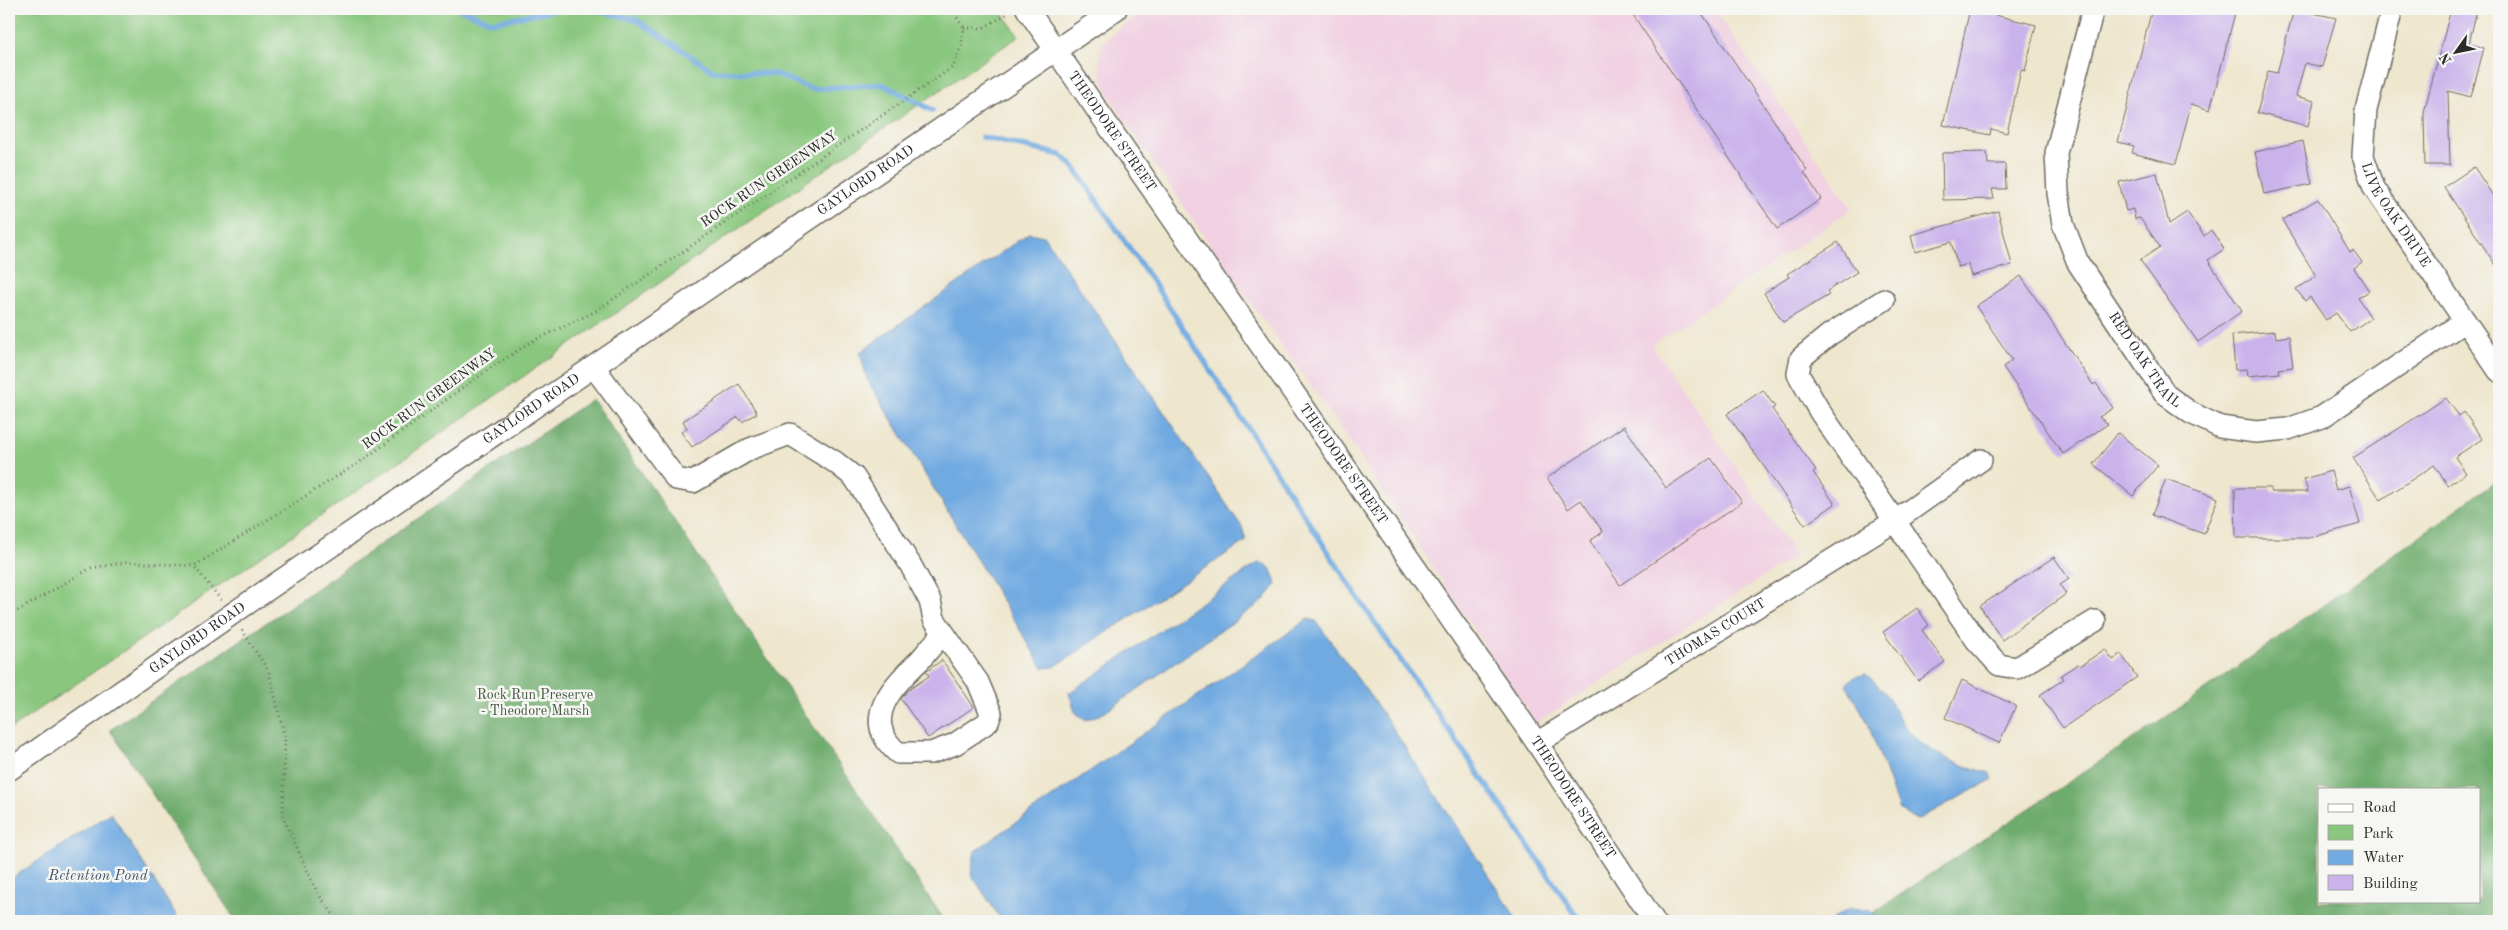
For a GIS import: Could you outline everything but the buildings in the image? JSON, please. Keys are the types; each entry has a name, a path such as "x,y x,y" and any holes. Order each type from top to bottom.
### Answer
{"street":[{"name":"THEODORE STREET","path":"1026,9 1537,743 1654,921"},
{"name":"GAYLORD ROAD","path":"9,770 232,614 1116,9"},
{"name":"RED OAK TRAIL","path":"2093,9 2056,153 2058,193 2063,224 2078,263 2166,395 2191,413 2220,427 2256,432 2288,429 2322,417 2465,321"},
{"name":"LIVE OAK DRIVE","path":"2392,9 2366,110 2364,156 2374,188 2499,371"},
{"path":"1884,300 1829,335 1800,358 1798,374 1820,412 1977,641 1999,665 2017,668 2095,621"},
{"path":"594,366 676,479 683,482 693,482 750,449 790,434 835,462 854,477 887,526 926,594 934,619 978,682 991,713 988,722 955,744 931,753 898,753 887,743 882,729 882,705 892,688 921,658 929,646 944,634"},
{"name":"THOMAS COURT","path":"1537,743 1895,521 1981,460"}],"path":[{"path":"951,9 964,28 983,28 1015,9"},
{"name":"ROCK RUN GREENWAY","path":"194,566 360,462 528,343 596,311 953,67 961,47 964,28"},
{"path":"9,616 90,568 129,562 194,566 232,614 269,672 285,738 283,817 317,892 338,921"}],"shaded area":[{"path":"1147,9 1714,9 1852,209 1652,345 1796,556 1536,723 1339,425 1219,258 1113,103 1103,81 1099,63 1103,43 1119,28"}],"green space":[{"path":"9,9 999,9 1019,36 9,730"},
{"name":"Rock Run Preserve - Theodore Marsh","path":"592,399 945,921 236,921 110,730"},
{"path":"2499,479 2499,921 1861,921 2190,701"}],"water":[{"path":"1029,233 1044,236 1242,527 1246,541 1054,667 1043,668 867,379 860,352"},
{"path":"1260,562 1270,568 1277,584 1263,601 1104,713 1085,720 1075,712 1069,693"},
{"path":"1308,619 1316,621 1386,718 1518,921 1002,921 971,874 975,851"},
{"path":"1866,674 1885,693 1904,726 1919,741 1947,759 1990,773 1993,779 1917,820 1899,810 1868,723 1846,684 1855,677"},
{"name":"Retention Pond","path":"111,813 180,921 9,921 9,880"},
{"path":"1850,908 1868,910 1884,921 1830,921"}],"waterway":[{"path":"459,9 493,22 559,9"},
{"path":"591,9 637,20 713,71 775,74 812,89 882,84 932,110"},
{"path":"982,137 1061,155 1073,166 1155,285 1360,601 1580,921"}]}
